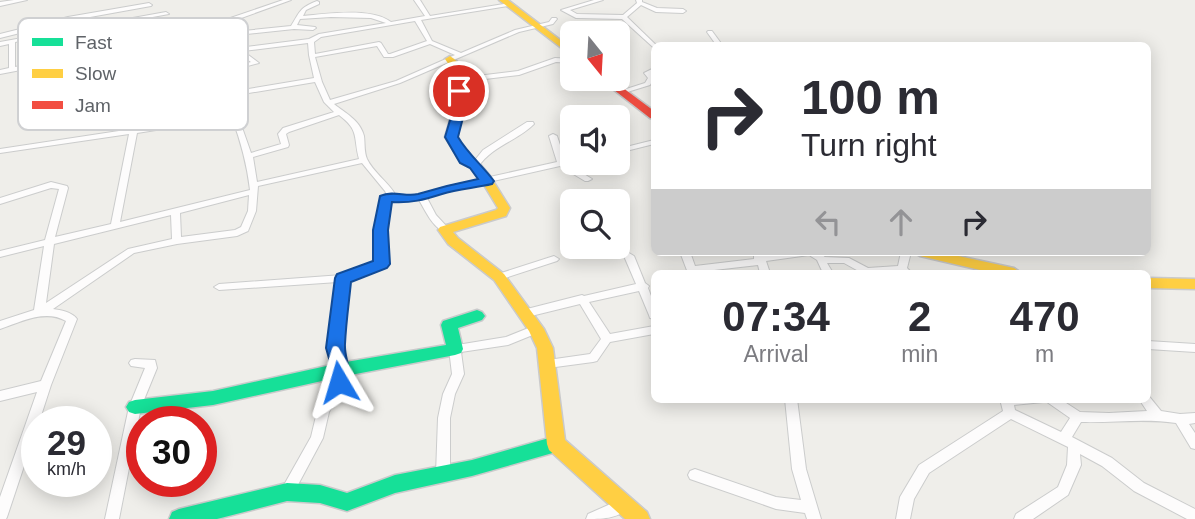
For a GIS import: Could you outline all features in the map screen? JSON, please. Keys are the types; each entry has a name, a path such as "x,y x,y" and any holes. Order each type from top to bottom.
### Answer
{"street":[{"path":"0,4 24,0"},
{"path":"140,0 172,18"},
{"path":"236,18 288,0"},
{"path":"417,0 428,17"},
{"path":"329,103 390,85 505,39 517,31 551,23 558,12 600,0"},
{"path":"248,49 311,41 327,33 505,2 560,46"},
{"path":"624,17 639,2 664,10 683,11"},
{"path":"294,27 304,9 317,3"},
{"path":"74,18 149,5"},
{"path":"349,15 352,6"},
{"path":"566,10 576,16 624,17 651,43"},
{"path":"664,10 668,22"},
{"path":"143,18 166,14"},
{"path":"297,18 349,15 384,18 388,23"},
{"path":"417,19 430,42 455,57 460,95 451,137 465,160 475,165 504,208 501,213 444,230"},
{"path":"372,26 386,56 430,42"},
{"path":"248,33 294,27 313,28"},
{"path":"0,36 18,32"},
{"path":"710,32 717,42"},
{"path":"0,44 18,40"},
{"path":"12,41 12,70"},
{"path":"311,41 312,56 329,103 351,120 359,131 364,160 386,183 392,197"},
{"path":"312,56 379,44"},
{"path":"248,58 256,64 248,66"},
{"path":"477,78 519,73 560,59"},
{"path":"0,72 18,69"},
{"path":"622,92 649,83 651,78"},
{"path":"248,91 319,79"},
{"path":"622,92 651,114"},
{"path":"248,156 285,145 282,134 286,130 340,112"},
{"path":"475,165 491,149 523,132 530,124"},
{"path":"0,151 146,130"},
{"path":"39,313 122,256 145,247 222,236 245,229 250,222 253,188 240,130"},
{"path":"115,225 133,132"},
{"path":"553,136 560,158"},
{"path":"630,148 651,143"},
{"path":"0,254 175,211 364,160"},
{"path":"219,287 343,278 382,264 380,230 384,222 385,200 392,197 407,200 422,197 437,191 560,164"},
{"path":"581,175 588,179"},
{"path":"0,201 51,186 64,188 50,240 39,313"},
{"path":"422,197 432,216 453,241 499,277 527,313 545,348 556,444 640,519"},
{"path":"175,211 177,241"},
{"path":"817,256 823,260 846,260 865,270"},
{"path":"938,256 1001,270"},
{"path":"630,258 651,307"},
{"path":"702,270 759,258"},
{"path":"499,277 554,259"},
{"path":"823,260 821,261 826,270"},
{"path":"287,492 317,438 323,412 338,386 341,369 335,348 343,278"},
{"path":"1151,283 1195,284"},
{"path":"527,313 643,286"},
{"path":"582,299 607,339"},
{"path":"0,324 39,313 65,314 72,319 45,385 0,516"},
{"path":"443,474 444,418 449,394 458,374 449,325 477,316"},
{"path":"143,406 220,396 341,369 407,361 455,349 508,341 536,330"},
{"path":"548,364 593,358 607,339 651,331"},
{"path":"1151,345 1195,348"},
{"path":"135,363 151,363 135,406"},
{"path":"0,396 45,385"},
{"path":"791,403 799,469 812,513"},
{"path":"1057,403 1078,417 1157,415 1180,419 1195,418"},
{"path":"1148,403 1157,415"},
{"path":"903,519 907,497 924,469 1008,404 1107,462 1139,486 1195,516"},
{"path":"1021,519 1063,491 1074,464 1069,441 1078,417"},
{"path":"1180,419 1195,444"},
{"path":"179,519 287,492 320,494 347,502 395,484 556,444"},
{"path":"112,519 126,451"},
{"path":"695,475 812,513"},
{"path":"593,519 624,504"}],"traffic: fast":[{"path":"144,406 213,398 340,370 455,349 449,325 477,316"},
{"path":"179,519 287,492 320,494 347,502 395,484 472,468 556,444"}],"traffic: slow":[{"path":"503,0 560,44"},
{"path":"450,59 456,67 461,86 451,137 465,160 475,165 486,179 504,208 501,213 445,230 453,241 499,277 536,329 545,348 556,444 640,519"},
{"path":"938,256 1001,270"},
{"path":"1151,283 1195,284"}],"traffic: jam":[{"path":"621,91 651,114"}],"route":[{"path":"339,382 341,369 335,348 343,278 380,267 382,264 380,230 384,222 385,200 392,197 407,200 487,181 475,165 465,160 451,137 459,110 459,91"}]}
